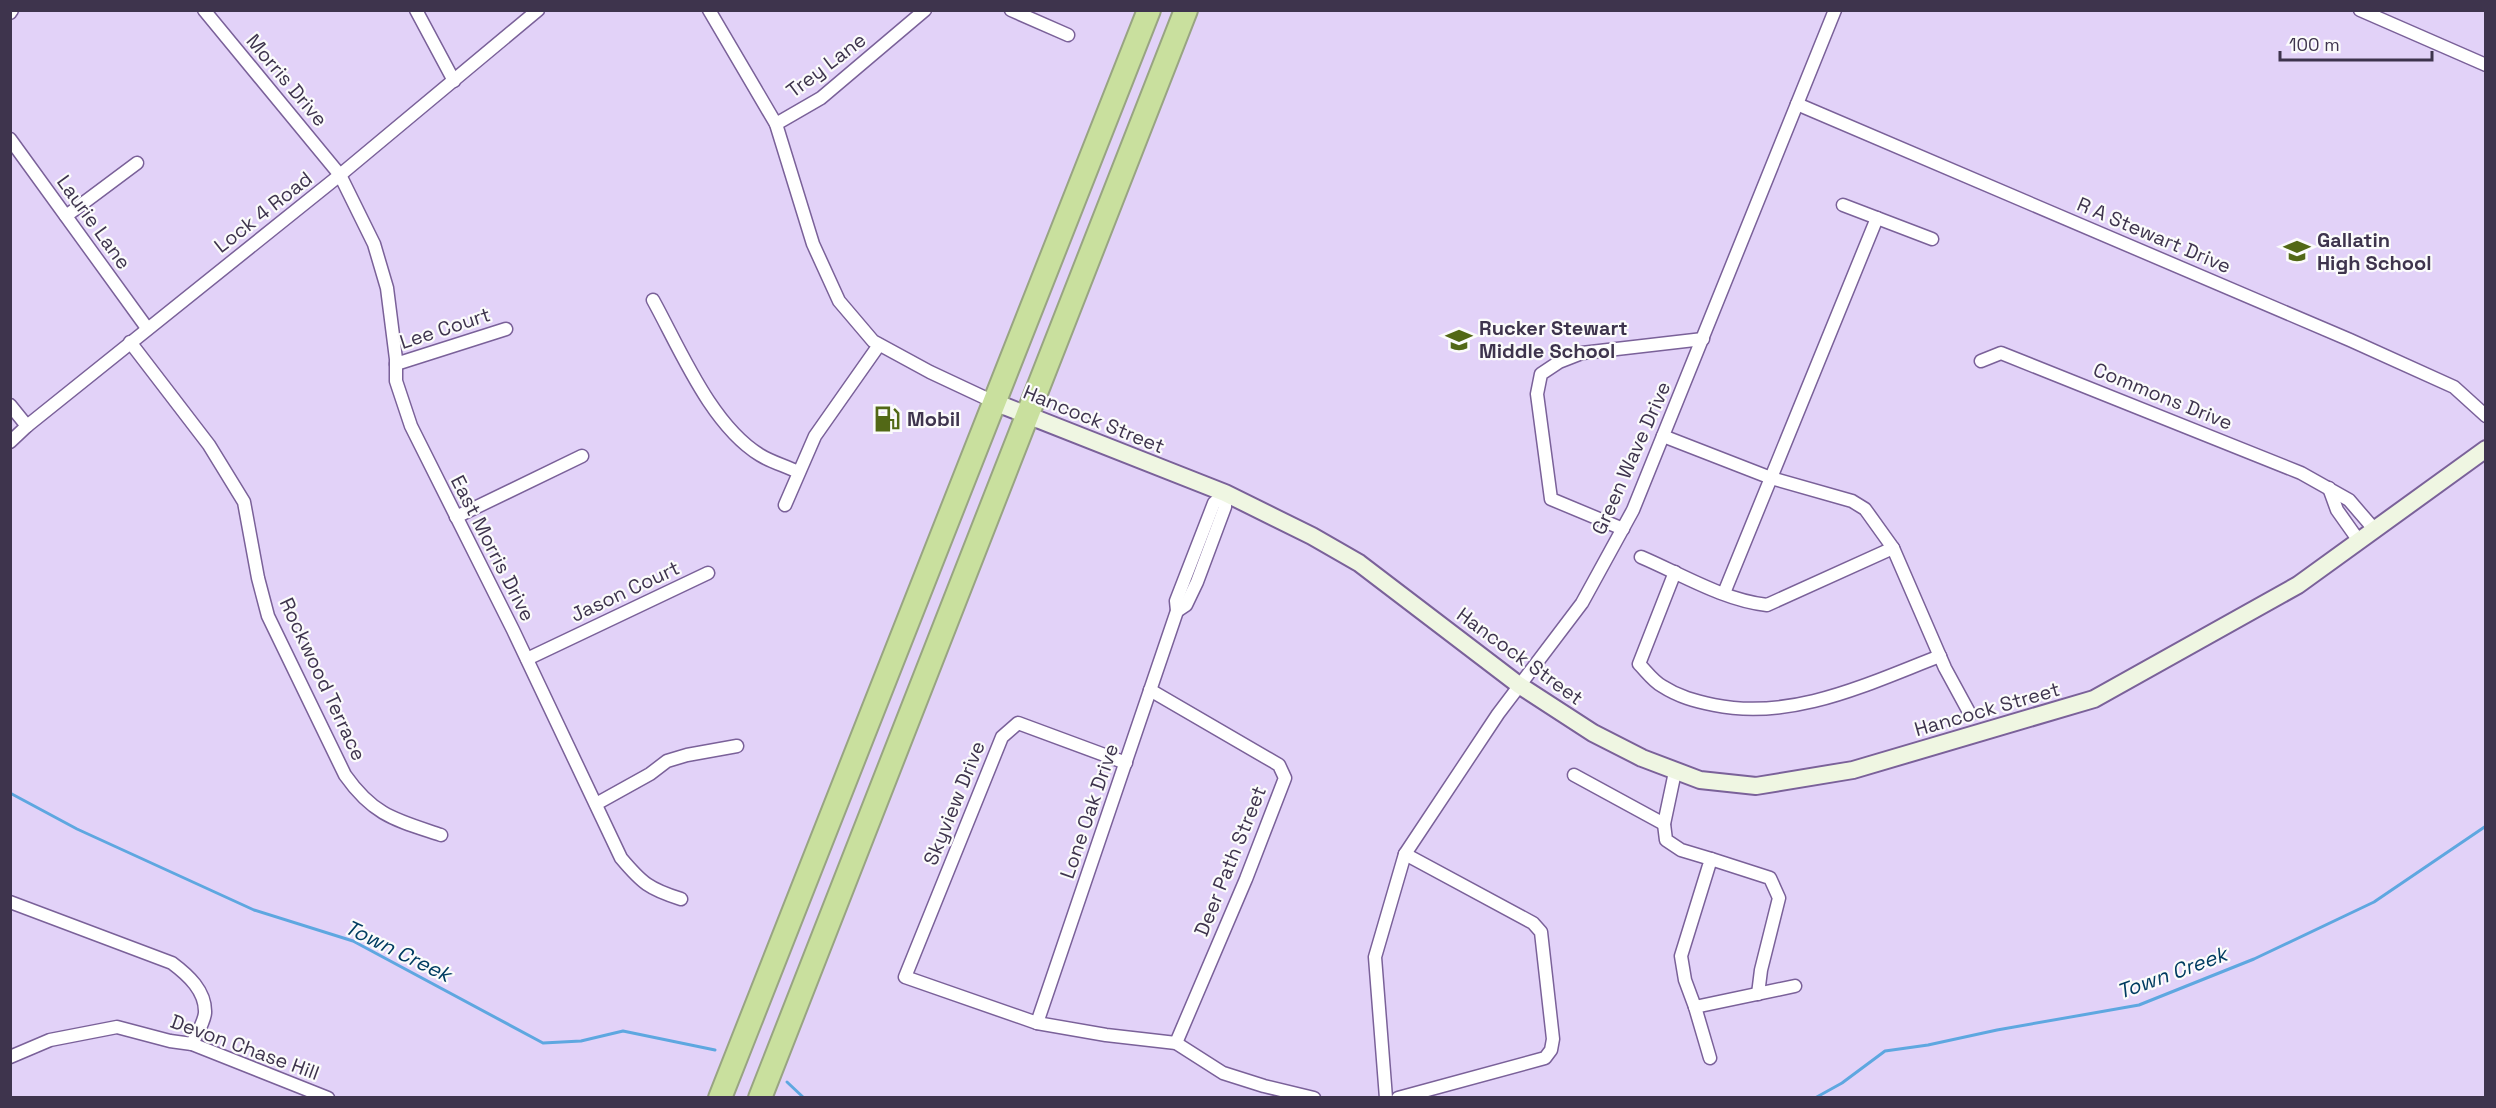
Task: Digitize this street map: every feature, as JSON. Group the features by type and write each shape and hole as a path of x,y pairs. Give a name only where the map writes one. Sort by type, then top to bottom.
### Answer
{"highway":[{"path":"720,1098 1149,10"},
{"path":"760,1098 1186,10"}],"street":[{"name":"Morris Drive","path":"204,10 340,175"},
{"path":"416,10 454,81"},
{"name":"Lock 4 Road","path":"10,442 147,328 340,175 538,10"},
{"name":"Hancock Street","path":"709,10 776,124 813,244 839,302 873,341 930,372 994,402 1225,494 1312,536 1359,563 1519,685 1593,733 1642,758 1700,780 1756,786 1841,772 2094,699 2298,585 2486,449"},
{"name":"Trey Lane","path":"776,124 821,98 925,10"},
{"path":"1011,10 1068,35"},
{"name":"Green Wave Drive","path":"1386,1098 1375,957 1405,855 1519,685 1582,603 1634,510 1835,10"},
{"path":"2360,10 2486,65"},
{"name":"R A Stewart Drive","path":"1797,104 2317,326 2454,387 2486,416"},
{"name":"Laurie Lane","path":"10,139 147,328"},
{"path":"66,216 137,163"},
{"name":"East Morris Drive","path":"340,175 374,244 387,288 396,381 411,426 527,659 621,858 639,880 655,891 681,899"},
{"path":"1843,205 1932,239"},
{"path":"1724,593 1877,218"},
{"path":"653,300 710,403 738,438 760,455 798,472"},
{"name":"Lee Court","path":"396,364 506,329"},
{"path":"1623,530 1551,499 1537,394 1540,374 1559,362 1582,353 1703,339"},
{"name":"Rockwood Terrace","path":"130,342 208,445 244,502 258,578 268,616 345,775 359,795 373,807 393,819 441,835"},
{"path":"785,505 818,432 879,345"},
{"name":"Commons Drive","path":"1981,361 2001,353 2301,472 2349,500 2374,529"},
{"path":"10,405 27,426"},
{"path":"1663,436 1771,478 1852,501 1865,509 1893,548 1940,656 1970,714"},
{"path":"456,517 582,456"},
{"path":"2329,488 2337,510 2359,541"},
{"name":"Lone Oak Drive","path":"1037,1023 1177,611 1176,601 1214,502 1225,494"},
{"path":"1641,557 1724,593 1752,603 1767,605 1893,548"},
{"path":"1675,572 1639,664 1660,685 1684,699 1737,710 1775,709 1832,697 1940,656"},
{"name":"Jason Court","path":"527,659 708,573"},
{"name":"Deer Path Street","path":"1150,690 1279,765 1285,777 1176,1043"},
{"name":"Skyview Drive","path":"1037,1023 905,977 1002,737 1018,723 1126,763"},
{"path":"596,804 650,774 667,761 737,746"},
{"path":"1675,771 1664,825 1666,840 1681,850 1770,878 1779,898 1761,970 1758,994"},
{"path":"1574,776 1664,825"},
{"path":"1398,1098 1545,1059 1551,1050 1553,1039 1541,932 1533,923 1405,855"},
{"path":"1710,1058 1685,980 1681,956 1712,859"},
{"path":"10,902 172,963 191,978 202,997 205,1014 192,1044"},
{"path":"1695,1007 1795,986"},
{"path":"1037,1023 1106,1035 1176,1043 1223,1073 1314,1098"},
{"name":"Devon Chase Hill","path":"10,1057 50,1040 117,1027 170,1041 192,1044 328,1098"}],"waterway":[{"name":"Town Creek","path":"10,793 77,829 254,910 353,941 543,1043 581,1041 623,1031 715,1050"},
{"name":"Town Creek","path":"1815,1098 1842,1083 1885,1051 2139,1005 2254,959 2374,902 2486,826"},
{"name":"Town Creek","path":"787,1082 804,1098"}],"place":[{"name":"Gallatin High School","path":"2297,251"},
{"name":"Rucker Stewart Middle School","path":"1459,340"},
{"name":"Mobil","path":"887,419"}]}
